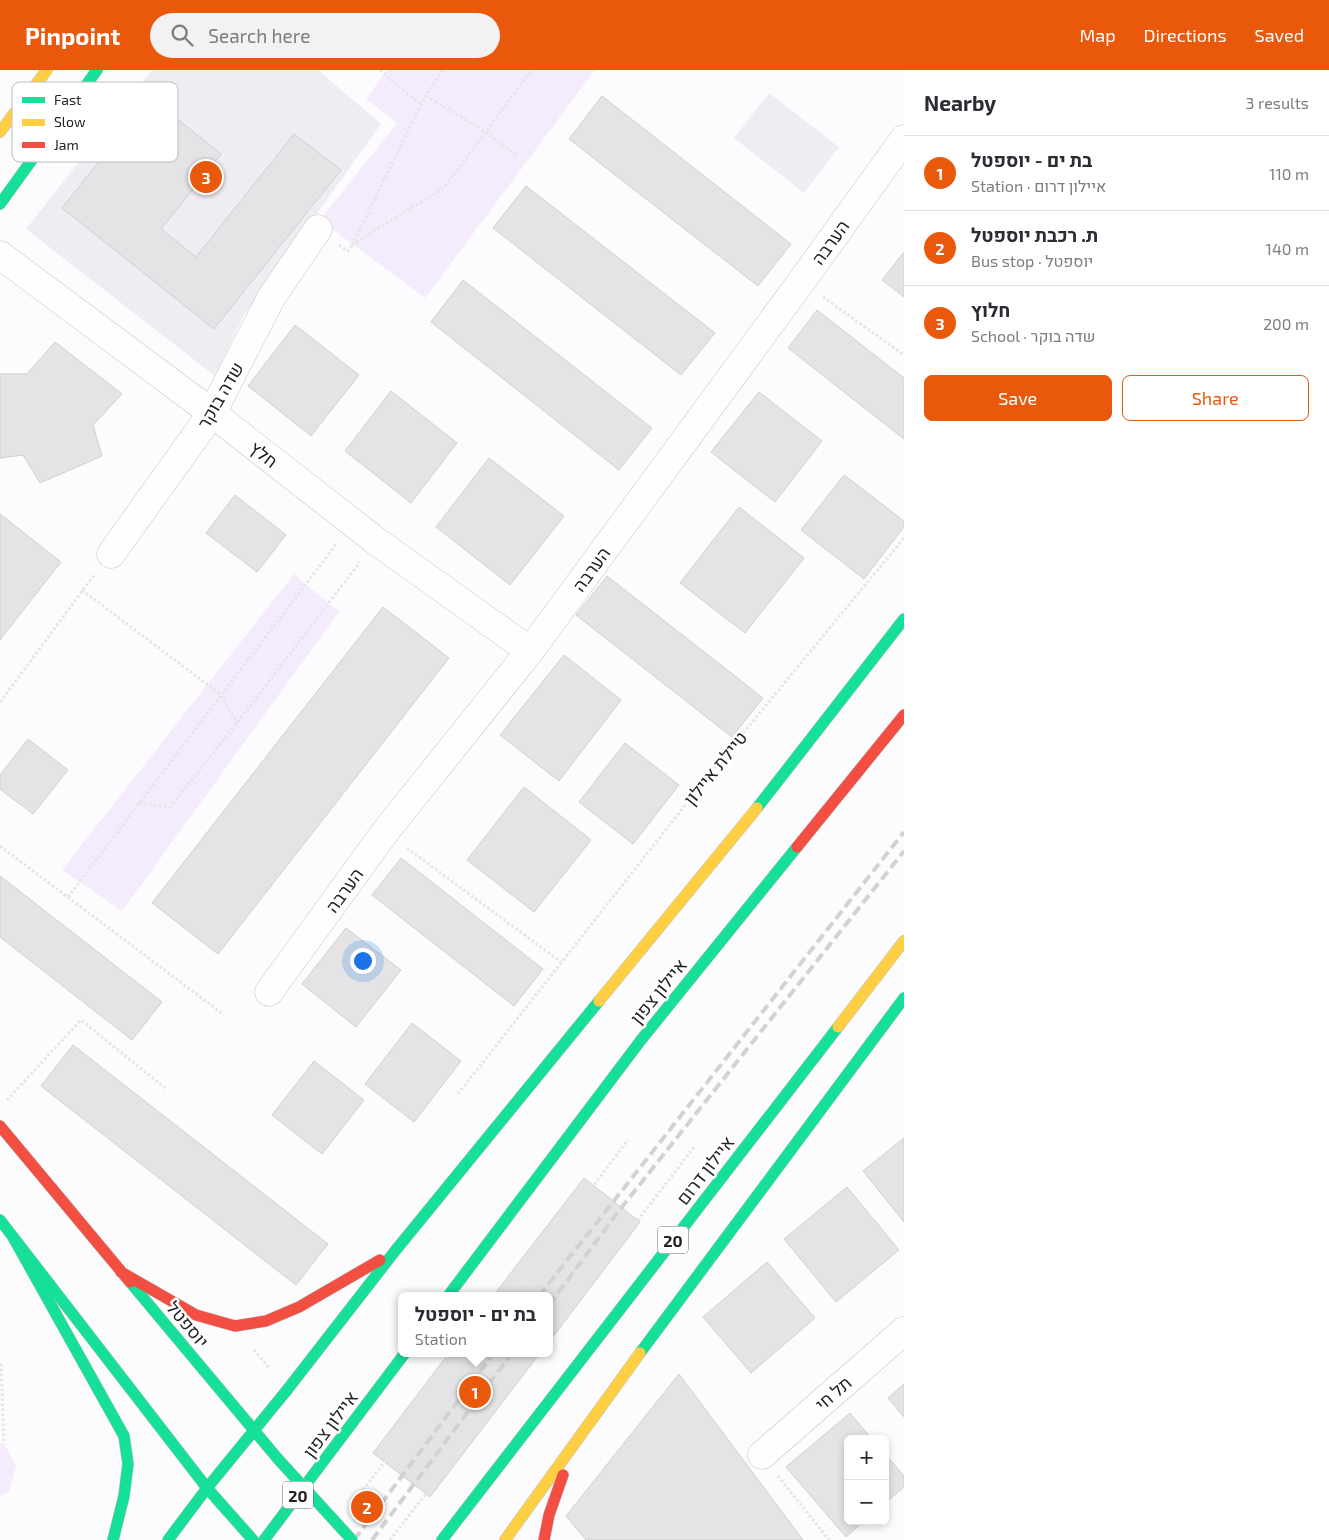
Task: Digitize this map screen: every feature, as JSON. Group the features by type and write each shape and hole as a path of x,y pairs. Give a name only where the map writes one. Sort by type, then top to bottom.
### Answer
{"main road":[{"path":"38,82 47,70"},
{"path":"88,82 97,70"},
{"path":"0,132 12,116"},
{"path":"0,204 30,162"},
{"path":"168,1540 395,1251 776,784 904,619"},
{"name":"איילון צפון","path":"451,1292 641,1040 904,715"},
{"name":"איילון דרום","path":"442,1540 904,941"},
{"path":"505,1540 673,1307 904,998"},
{"name":"יוספטל","path":"0,1126 278,1459 352,1540"},
{"path":"0,1220 207,1488 253,1540"},
{"path":"14,1237 124,1436 128,1464 124,1496 113,1540"},
{"path":"121,1272 196,1315 235,1326 266,1320 299,1307 395,1251"},
{"name":"איילון צפון","path":"264,1540 402,1357"},
{"path":"544,1540 548,1515 572,1448"}],"street":[{"name":"הערבה","path":"269,992 385,832 530,651 904,139"},
{"name":"שדה בוקר","path":"111,554 212,414 271,298 318,229"},
{"name":"חלץ","path":"0,255 376,540 530,651"},
{"name":"תל חי","path":"762,1455 904,1331"}],"path":[{"path":"380,70 421,104"},
{"path":"443,70 421,104 353,244 444,188 532,70"},
{"path":"426,96 486,132 516,156"},
{"path":"801,282 904,355"},
{"path":"68,897 352,522"},
{"name":"טיילת איילון","path":"458,1094 716,766 904,538"},
{"path":"139,803 170,807 238,723 376,540"},
{"path":"0,702 82,590 221,695 238,723"},
{"path":"385,832 561,962"},
{"path":"0,846 224,1014"},
{"path":"7,1100 81,1020 165,1088"},
{"path":"513,1292 628,1140"},
{"path":"553,1330 695,1146"},
{"path":"235,1326 287,1390"},
{"path":"350,1509 464,1357"},
{"path":"390,1540 532,1357"},
{"path":"0,1364 4,1444"},
{"path":"762,1455 829,1540"}],"shaded area":[{"path":"152,70 318,70 381,124 244,315 215,376 26,229 79,162 178,162 178,82 142,82"},
{"path":"387,70 595,70 425,298 320,220 397,123 366,99"},
{"path":"769,93 839,147 804,193 734,138"},
{"path":"294,574 339,612 122,911 62,870"},
{"path":"0,1443 4,1444 16,1465 10,1490 0,1496"}],"building":[{"path":"602,96 791,244 758,286 569,139"},
{"path":"178,119 221,154 161,229 196,257 294,134 341,170 214,329 62,208 98,162 178,162"},
{"path":"526,186 715,333 681,375 493,228"},
{"path":"904,252 904,297 882,280"},
{"path":"463,280 652,428 619,470 431,322"},
{"path":"817,310 904,378 904,439 788,348"},
{"path":"295,325 359,375 311,436 248,386"},
{"path":"55,342 122,394 93,425 102,456 40,483 23,455 0,458 0,374 27,374"},
{"path":"391,391 457,443 411,503 345,451"},
{"path":"759,392 822,441 775,502 711,452"},
{"path":"489,458 564,516 510,585 436,527"},
{"path":"844,475 904,521 904,527 864,579 801,530"},
{"path":"235,495 286,535 257,572 206,533"},
{"path":"739,507 804,558 745,633 680,583"},
{"path":"0,514 61,562 0,640"},
{"path":"607,576 763,698 732,737 576,615"},
{"path":"383,607 449,658 218,954 152,903"},
{"path":"564,655 621,700 559,781 500,735"},
{"path":"28,739 68,770 33,814 0,789 0,775"},
{"path":"625,743 679,785 633,844 579,802"},
{"path":"524,787 591,840 534,912 467,860"},
{"path":"401,858 543,969 514,1006 372,895"},
{"path":"0,876 162,1002 132,1040 0,937"},
{"path":"346,928 401,970 356,1027 302,984"},
{"path":"412,1023 461,1061 414,1122 365,1084"},
{"path":"73,1045 328,1244 296,1285 41,1086"},
{"path":"314,1061 364,1100 322,1154 272,1115"},
{"path":"904,1138 904,1222 863,1171"},
{"path":"584,1178 640,1222 553,1337 553,1292 496,1292"},
{"path":"847,1187 899,1250 836,1302 784,1239"},
{"path":"767,1262 815,1318 751,1373 703,1317"},
{"path":"446,1357 537,1357 430,1497 373,1453"},
{"path":"679,1374 803,1540 586,1540 566,1516"},
{"path":"904,1384 904,1417 888,1398"},
{"path":"850,1413 869,1435 844,1435 844,1525 860,1525 846,1537 786,1467"},
{"path":"889,1459 904,1476 904,1487 889,1500"}],"railway":[{"path":"542,1292 904,832"},
{"path":"553,1300 618,1212 904,851"},
{"path":"354,1540 491,1357"},
{"path":"372,1540 509,1357"}],"traffic: fast":[{"path":"88,82 97,70"},
{"path":"0,204 30,162"},
{"path":"757,808 904,619"},
{"path":"451,1292 641,1040 797,847"},
{"path":"640,1353 904,998"},
{"path":"168,1540 395,1251 599,1001"},
{"path":"442,1540 838,1027"},
{"path":"0,1220 207,1488 253,1540"},
{"path":"13,1237 124,1436 128,1464 124,1496 113,1540"},
{"path":"130,1282 278,1459"},
{"path":"264,1540 402,1357"},
{"path":"278,1459 352,1540"}],"traffic: slow":[{"path":"38,82 47,70"},
{"path":"0,132 12,116"},
{"path":"599,1001 757,808"},
{"path":"838,1027 904,941"},
{"path":"505,1540 640,1353"}],"traffic: jam":[{"path":"797,847 904,715"},
{"path":"0,1126 130,1282"},
{"path":"121,1272 196,1315 235,1326 266,1321 299,1307 380,1260"},
{"path":"544,1540 549,1515 563,1475"}],"place":[{"name":"חלוץ","path":"206,177"},
{"name":"בת ים - יוספטל","path":"475,1392"},
{"name":"ת. רכבת יוספטל","path":"367,1507"}]}
